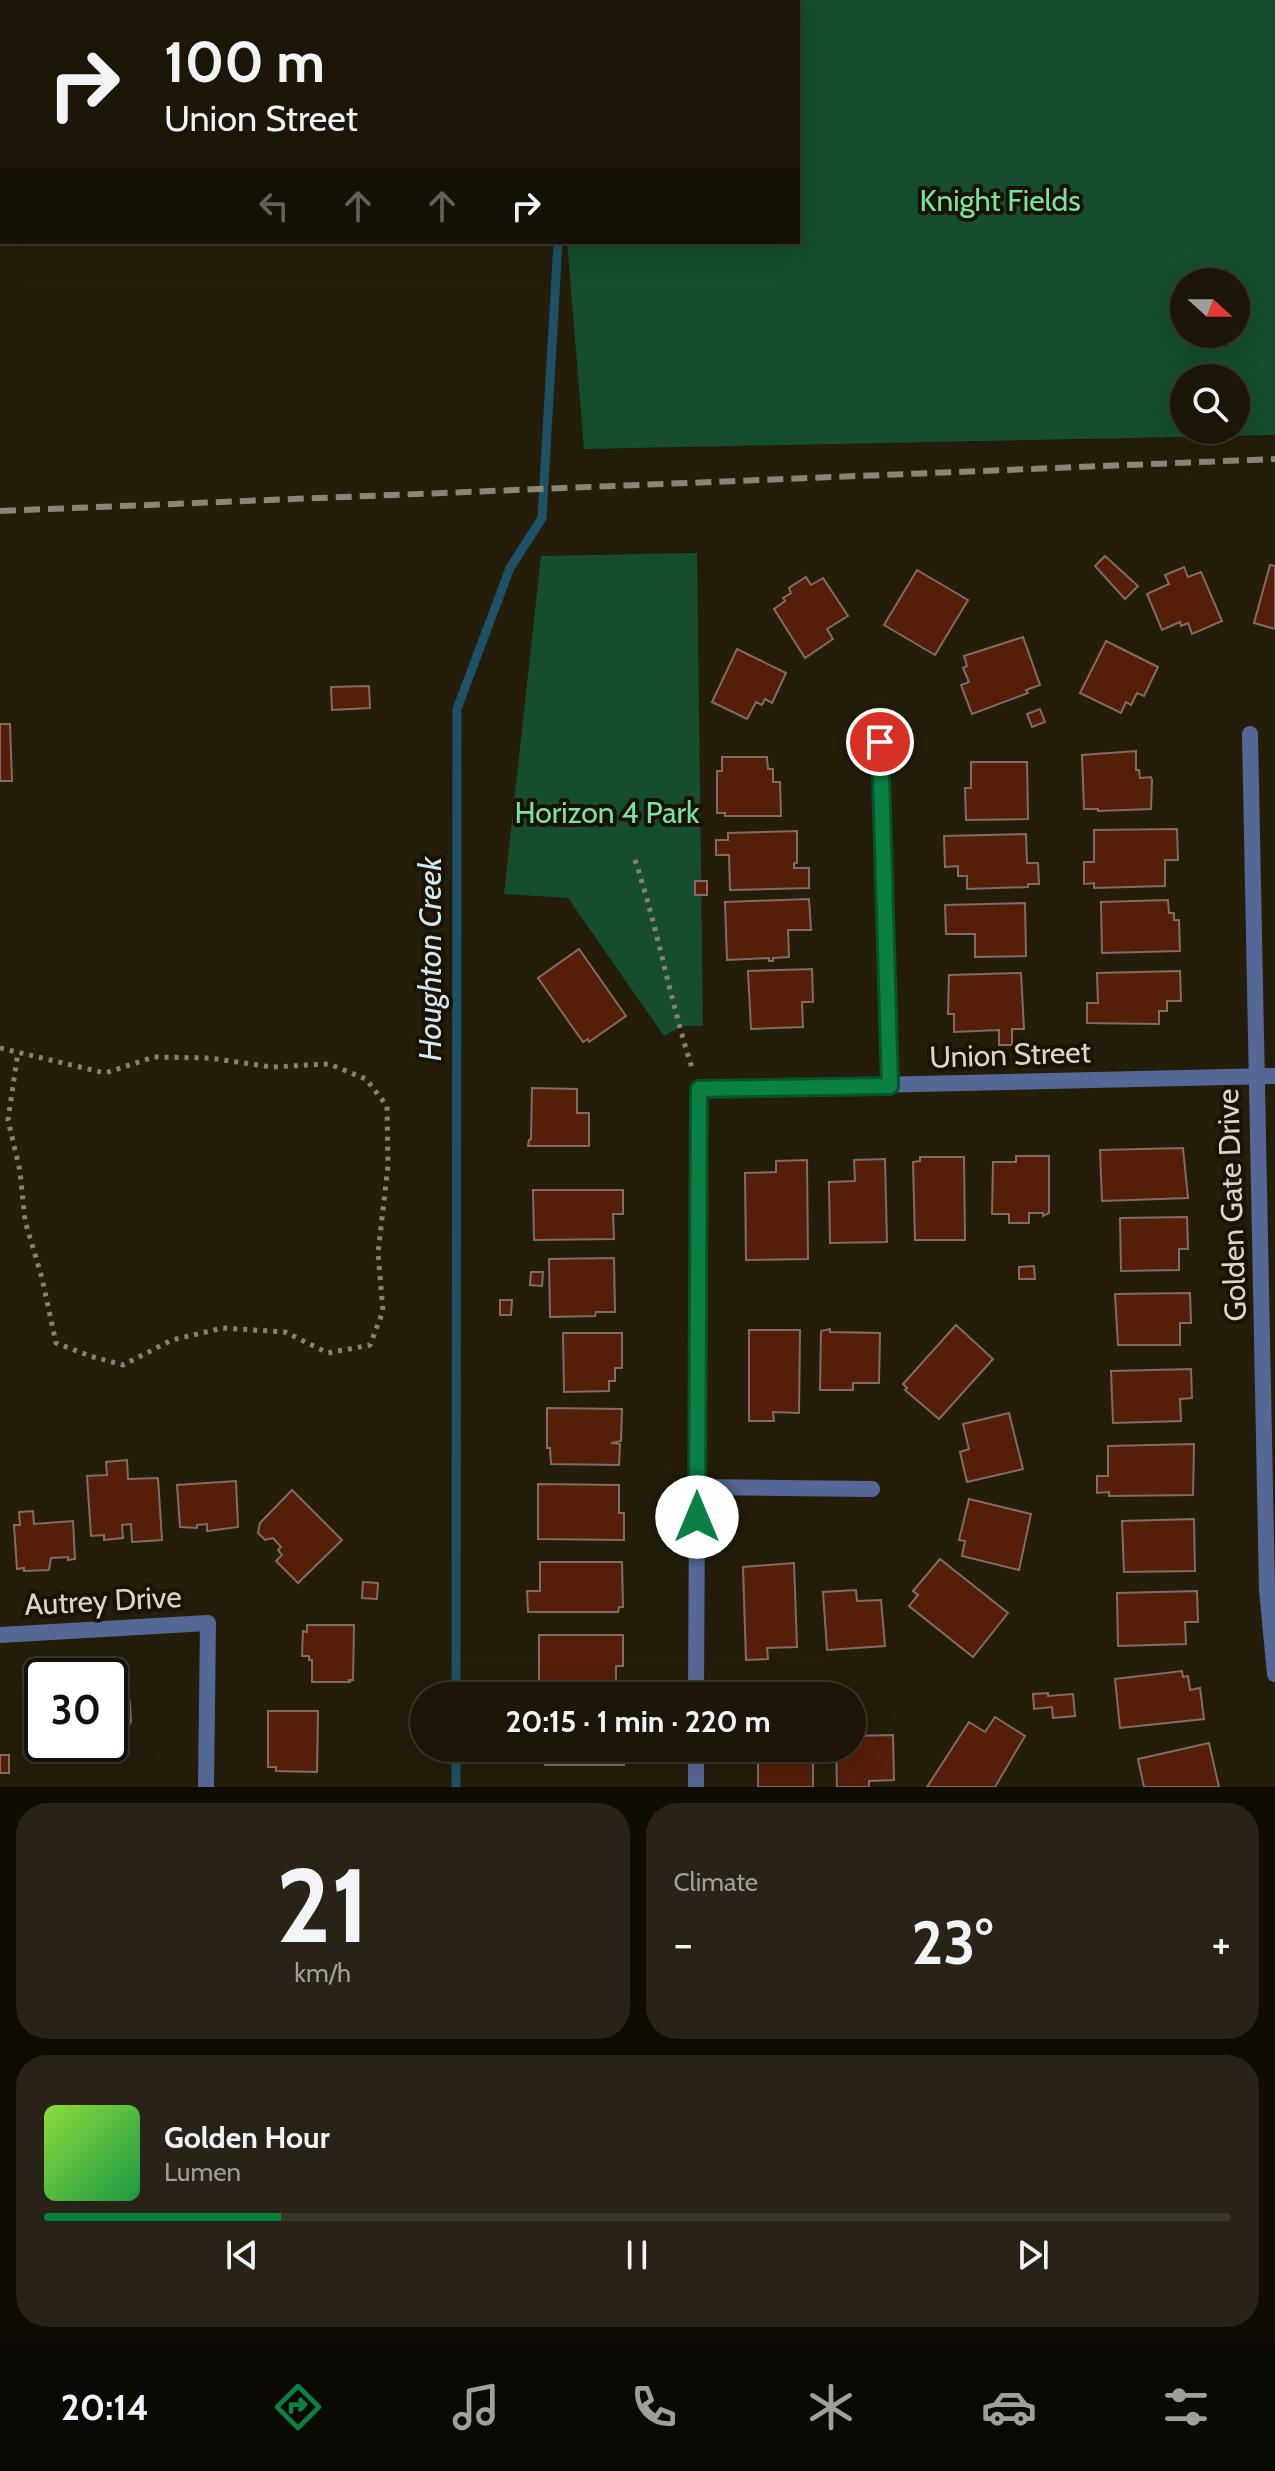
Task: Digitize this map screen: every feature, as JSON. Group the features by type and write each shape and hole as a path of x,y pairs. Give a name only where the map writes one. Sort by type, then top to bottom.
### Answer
{"street":[{"name":"Golden Gate Drive","path":"1250,734 1267,1590 1275,1674"},
{"path":"880,742 890,1086"},
{"name":"Union Street","path":"699,1089 1275,1076"},
{"path":"696,1682 699,1089"},
{"path":"697,1487 872,1489"},
{"name":"Autrey Drive","path":"0,1635 208,1623 206,1787"},
{"path":"696,1762 696,1787"}],"path":[{"path":"635,860 672,1003 699,1089"},
{"path":"0,1048 18,1052 105,1073 154,1057 168,1057 209,1058 272,1067 329,1064 366,1079 387,1106 388,1151 378,1253 383,1311 370,1345 328,1353 285,1332 223,1328 172,1340 123,1365 56,1343 42,1278 25,1221 20,1171 8,1120 18,1052"}],"green space":[{"name":"Knight Fields","path":"800,0 1275,0 1275,435 1250,436 1250,364 1170,364 1170,437 584,449 567,244 800,244"},
{"name":"Horizon 4 Park","path":"697,553 703,1026 682,1026 664,1036 568,898 504,894 541,556"}],"building":[{"path":"1105,556 1138,586 1125,599 1095,566"},
{"path":"1270,565 1275,566 1275,629 1254,623"},
{"path":"1184,567 1188,577 1201,572 1222,621 1192,634 1188,623 1181,626 1180,622 1162,630 1147,594 1169,584 1165,575"},
{"path":"917,570 968,600 935,655 884,625"},
{"path":"806,577 811,585 823,578 848,616 827,629 833,639 805,658 774,609 791,593 789,588"},
{"path":"1023,637 1040,685 1026,690 1028,693 972,714 961,685 969,682 963,668 967,666 964,656"},
{"path":"1106,641 1158,667 1144,696 1137,693 1131,705 1126,702 1121,713 1080,693"},
{"path":"737,649 786,673 772,703 765,699 762,705 756,702 747,719 712,702"},
{"path":"369,686 370,708 332,710 331,687"},
{"path":"1040,709 1045,722 1032,727 1027,714"},
{"path":"0,724 10,724 12,781 0,781"},
{"path":"1136,751 1136,770 1139,770 1140,778 1151,777 1152,780 1151,809 1084,809 1082,755"},
{"path":"722,757 767,757 768,769 773,769 773,782 780,782 781,816 725,816 725,813 717,813 717,771 722,771"},
{"path":"971,762 1027,762 1028,819 966,820 965,788 971,788"},
{"path":"1177,829 1178,860 1165,860 1165,886 1094,888 1094,883 1084,884 1084,862 1094,862 1094,830"},
{"path":"797,831 797,863 794,863 794,868 809,868 809,888 730,890 729,855 716,855 716,840 728,840 728,833"},
{"path":"1026,834 1027,863 1038,863 1039,884 967,889 967,876 958,876 958,866 945,867 944,836"},
{"path":"695,881 707,881 707,895 695,895"},
{"path":"809,899 811,930 788,930 789,957 773,958 773,961 769,958 727,960 725,902"},
{"path":"1168,900 1169,913 1174,913 1174,920 1179,920 1180,951 1102,953 1101,902"},
{"path":"1025,903 1026,956 975,957 975,934 946,934 945,905"},
{"path":"579,949 626,1016 589,1042 588,1039 583,1042 538,978"},
{"path":"812,969 813,1002 802,1002 803,1027 751,1029 748,971"},
{"path":"1180,971 1181,1001 1167,1001 1167,1011 1159,1011 1159,1024 1087,1023 1087,1003 1098,1003 1097,973"},
{"path":"1021,973 1024,1029 1012,1029 1012,1045 999,1045 999,1030 954,1032 954,1014 948,1014 949,975"},
{"path":"532,1088 577,1089 577,1113 589,1113 589,1146 528,1146 531,1139"},
{"path":"1183,1148 1188,1198 1102,1201 1100,1150"},
{"path":"1016,1156 1049,1156 1049,1213 1043,1216 1043,1213 1029,1213 1029,1223 1009,1223 1009,1214 992,1214 993,1162 1016,1162"},
{"path":"920,1157 964,1157 965,1240 915,1240 913,1162 920,1161"},
{"path":"885,1159 887,1242 830,1243 829,1182 855,1181 854,1160"},
{"path":"807,1160 808,1259 746,1260 745,1173 776,1172 776,1161"},
{"path":"533,1190 623,1190 623,1214 613,1214 614,1239 534,1240"},
{"path":"1187,1217 1188,1249 1179,1249 1179,1270 1121,1271 1120,1218"},
{"path":"614,1258 615,1312 596,1312 595,1316 550,1317 549,1259"},
{"path":"1034,1266 1035,1279 1019,1279 1019,1267"},
{"path":"531,1272 543,1272 542,1286 530,1285"},
{"path":"1190,1293 1191,1323 1180,1323 1180,1345 1118,1345 1115,1294"},
{"path":"500,1300 512,1300 511,1315 500,1315"},
{"path":"956,1325 993,1359 939,1419 905,1390 907,1388 903,1384"},
{"path":"830,1329 830,1332 880,1333 879,1383 853,1383 853,1390 820,1390 821,1331"},
{"path":"749,1330 800,1330 799,1413 773,1412 774,1421 749,1421"},
{"path":"563,1333 622,1333 622,1368 615,1368 615,1381 609,1381 609,1391 564,1392"},
{"path":"1191,1369 1192,1398 1180,1399 1181,1421 1113,1423 1111,1371"},
{"path":"547,1408 622,1409 621,1441 611,1443 620,1444 619,1465 551,1464 550,1448 547,1448"},
{"path":"1009,1413 1023,1469 967,1482 960,1452 969,1449 963,1424"},
{"path":"1194,1444 1193,1495 1109,1496 1109,1492 1097,1493 1097,1476 1108,1476 1108,1446"},
{"path":"127,1460 128,1479 158,1478 162,1540 132,1542 131,1524 122,1525 123,1538 104,1540 104,1535 91,1536 87,1476 107,1475 106,1462"},
{"path":"236,1481 238,1527 207,1531 207,1524 197,1525 197,1528 180,1527 177,1485"},
{"path":"538,1484 619,1485 619,1513 624,1513 624,1540 538,1539"},
{"path":"292,1490 342,1540 298,1583 276,1561 282,1555 278,1550 281,1547 273,1538 265,1540 258,1533 260,1523"},
{"path":"969,1499 1031,1514 1019,1570 962,1556 965,1541 959,1540"},
{"path":"33,1511 34,1524 73,1521 75,1559 51,1558 49,1570 17,1569 14,1525 20,1525 19,1512"},
{"path":"1194,1519 1195,1571 1124,1572 1122,1521"},
{"path":"940,1559 1008,1613 973,1657 909,1606 918,1595 913,1591"},
{"path":"540,1562 622,1562 623,1607 619,1607 618,1612 528,1612 527,1591 540,1591"},
{"path":"794,1563 797,1647 767,1648 768,1659 746,1660 743,1567"},
{"path":"363,1582 378,1583 377,1599 362,1598"},
{"path":"856,1590 857,1601 881,1600 885,1646 827,1650 823,1592"},
{"path":"1197,1591 1198,1622 1185,1622 1186,1644 1118,1646 1117,1593"},
{"path":"307,1625 354,1625 353,1680 312,1682 312,1660 309,1656 302,1656 303,1631 307,1632"},
{"path":"539,1635 623,1635 623,1666 616,1666 616,1682 539,1682"},
{"path":"1182,1671 1183,1677 1188,1676 1190,1690 1200,1688 1204,1719 1120,1728 1115,1679"},
{"path":"1048,1693 1048,1696 1073,1694 1075,1716 1053,1718 1052,1707 1034,1709 1033,1694"},
{"path":"128,1698 129,1698 131,1721 128,1728"},
{"path":"268,1711 318,1711 317,1772 276,1771 276,1767 268,1767"},
{"path":"995,1717 1025,1736 995,1787 927,1787 969,1722 985,1732"},
{"path":"893,1735 894,1780 869,1781 869,1787 837,1787 836,1762 866,1762 866,1736"},
{"path":"1209,1743 1219,1787 1144,1787 1138,1759"},
{"path":"0,1755 9,1755 9,1773 0,1773"},
{"path":"545,1762 624,1762 624,1765 545,1765"},
{"path":"758,1762 813,1762 813,1787 758,1787"}],"waterway":[{"name":"Houghton Creek","path":"456,1682 457,709 510,568 542,518 558,244"},
{"name":"Houghton Creek","path":"456,1762 456,1787"}],"railway":[{"path":"0,511 1275,459"}],"route":[{"path":"697,1517 699,1089 890,1086 880,742"}]}
